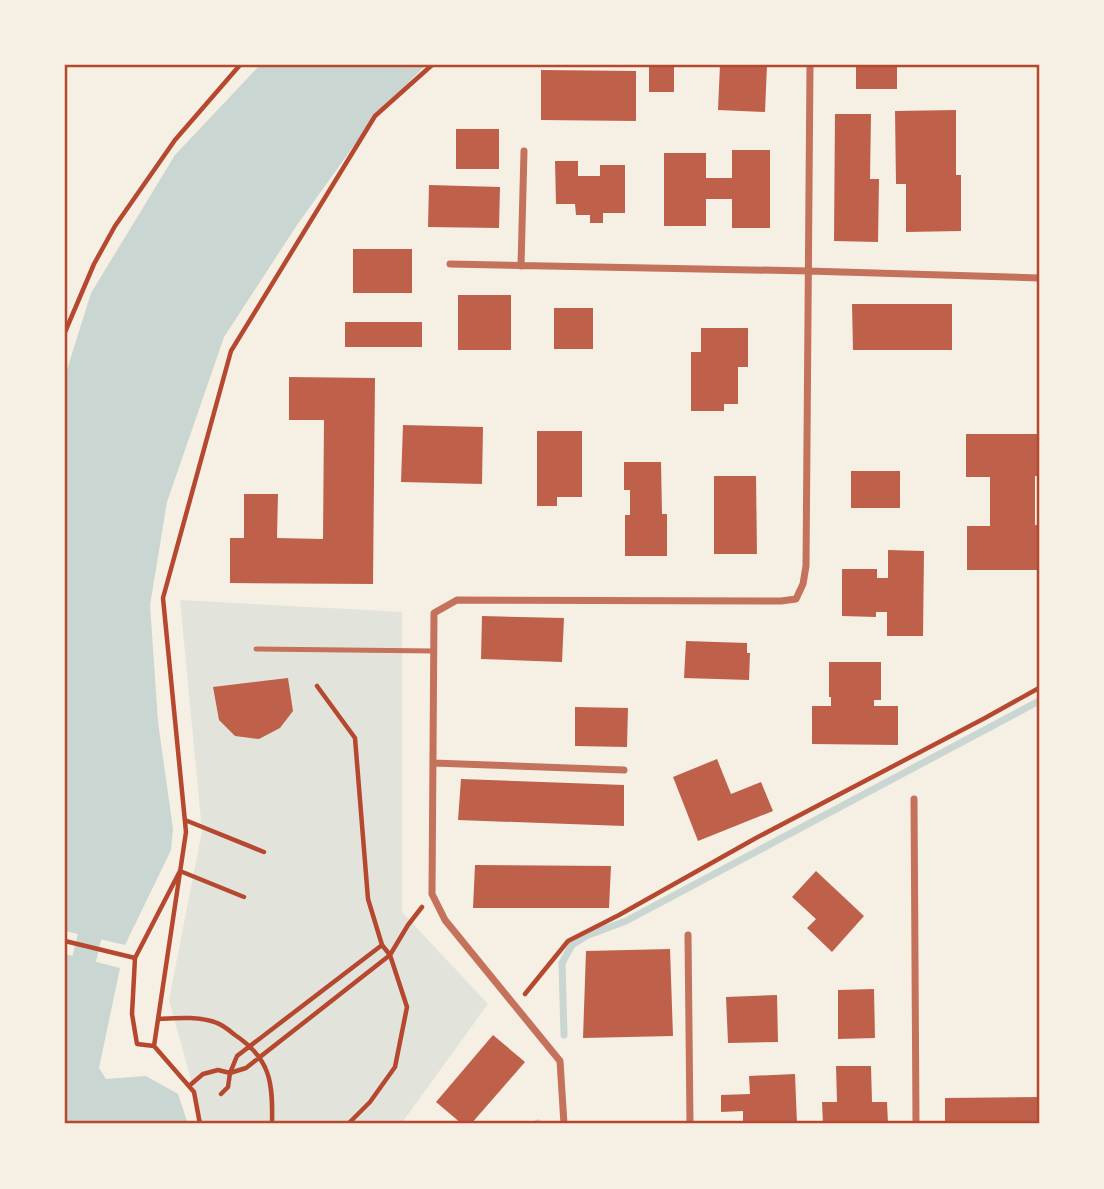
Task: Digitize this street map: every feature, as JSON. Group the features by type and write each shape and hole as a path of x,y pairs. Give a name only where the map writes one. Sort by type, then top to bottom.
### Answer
{"street":[{"path":"564,1124 560,1061 445,920 432,894 434,613 457,600 796,599 803,584 806,566 810,65"},
{"path":"521,266 524,151"},
{"path":"450,264 1039,278"},
{"path":"433,763 624,770"},
{"path":"914,799 916,1124"},
{"path":"688,935 690,1124"}],"lane":[{"path":"256,649 434,651"}],"path":[{"path":"65,332 93,264 115,226 175,140 240,65"},
{"path":"154,1046 186,832 163,598 231,351 375,116 432,65"},
{"path":"317,686 355,738 368,899 382,946 390,955 407,1007 395,1067 370,1102 348,1124"},
{"path":"515,1006 568,941 755,838 1039,688"},
{"path":"185,820 264,852"},
{"path":"180,871 244,897"},
{"path":"180,871 135,958 132,1014 137,1044 154,1046 194,1092 200,1124"},
{"path":"189,1086 203,1074 218,1070 230,1073 246,1068 390,955 422,907 435,929 445,920"},
{"path":"65,941 135,958"},
{"path":"221,1094 228,1087 237,1056 382,946"},
{"path":"158,1019 184,1017 217,1023 250,1045 260,1057 268,1074 273,1101 272,1124"}],"shaded area":[{"path":"260,65 426,65 375,116 297,225 224,337 167,502 150,605 158,722 173,829 171,850 125,945 65,931 65,376 91,293 175,155"},
{"path":"180,600 402,612 402,912 488,1004 401,1124 203,1124 169,1000 202,831"},
{"path":"65,954 120,968 99,1068 106,1079 146,1076 178,1094 188,1124 65,1124"}],"building":[{"path":"649,65 674,65 674,92 649,92"},
{"path":"720,65 767,65 765,112 718,110"},
{"path":"856,65 897,65 897,89 856,89"},
{"path":"541,70 636,71 636,121 541,120"},
{"path":"956,110 956,175 961,175 961,231 906,232 906,184 896,184 895,111"},
{"path":"835,114 871,114 870,179 879,179 878,242 834,241"},
{"path":"456,129 499,129 499,169 456,169"},
{"path":"732,150 770,150 770,228 732,228 732,199 706,199 706,226 664,226 664,153 706,153 706,178 732,178"},
{"path":"555,161 578,161 578,176 600,176 600,165 625,165 625,213 603,213 603,223 590,223 590,215 576,215 575,204 556,204"},
{"path":"429,185 500,187 499,228 428,227"},
{"path":"353,249 412,249 412,293 353,293"},
{"path":"458,295 511,295 511,350 458,350"},
{"path":"852,304 952,304 952,350 853,350"},
{"path":"554,308 593,308 593,349 554,349"},
{"path":"345,322 422,322 422,347 345,347"},
{"path":"701,328 748,328 748,367 738,367 738,404 724,404 724,411 691,411 691,352 701,352"},
{"path":"289,377 375,378 373,584 230,583 230,538 244,538 244,494 278,494 277,538 323,539 324,420 289,420"},
{"path":"403,425 483,427 482,484 401,482"},
{"path":"537,431 582,431 582,497 557,497 557,506 537,506"},
{"path":"966,434 1039,434 1039,476 1035,476 1035,525 1039,525 1039,570 967,570 967,526 990,526 990,477 966,477"},
{"path":"624,462 661,462 662,514 667,514 667,556 625,556 625,515 630,515 630,490 624,490"},
{"path":"851,471 900,471 900,508 851,508"},
{"path":"714,476 756,476 757,554 714,554"},
{"path":"888,550 924,551 923,636 887,636 887,612 876,612 876,617 842,616 842,569 877,569 877,578 888,578"},
{"path":"482,616 564,618 562,662 481,659"},
{"path":"686,641 747,643 747,653 750,653 749,680 684,678"},
{"path":"829,662 881,662 881,700 874,700 874,706 898,706 898,745 812,744 812,706 831,706"},
{"path":"288,678 293,711 280,728 259,739 235,736 219,720 213,687"},
{"path":"575,707 628,708 627,747 575,746"},
{"path":"717,759 731,794 761,782 773,811 698,841 673,777"},
{"path":"461,779 624,785 624,826 458,820"},
{"path":"475,865 611,866 609,908 473,908"},
{"path":"816,871 864,916 832,952 807,928 816,919 792,897"},
{"path":"670,949 673,1036 583,1038 586,951"},
{"path":"874,989 875,1038 838,1039 838,990"},
{"path":"777,995 778,1042 728,1043 726,997"},
{"path":"493,1035 525,1062 471,1124 462,1124 436,1102"},
{"path":"836,1066 871,1066 872,1102 887,1102 888,1124 823,1124 822,1102 837,1102"},
{"path":"795,1074 797,1124 743,1124 743,1111 721,1112 721,1095 750,1094 749,1076"},
{"path":"1039,1097 1039,1124 945,1124 945,1098"}],"waterway":[{"path":"564,1035 562,963 572,945 586,936 626,921 1039,701"},
{"path":"65,1038 97,906"}]}
